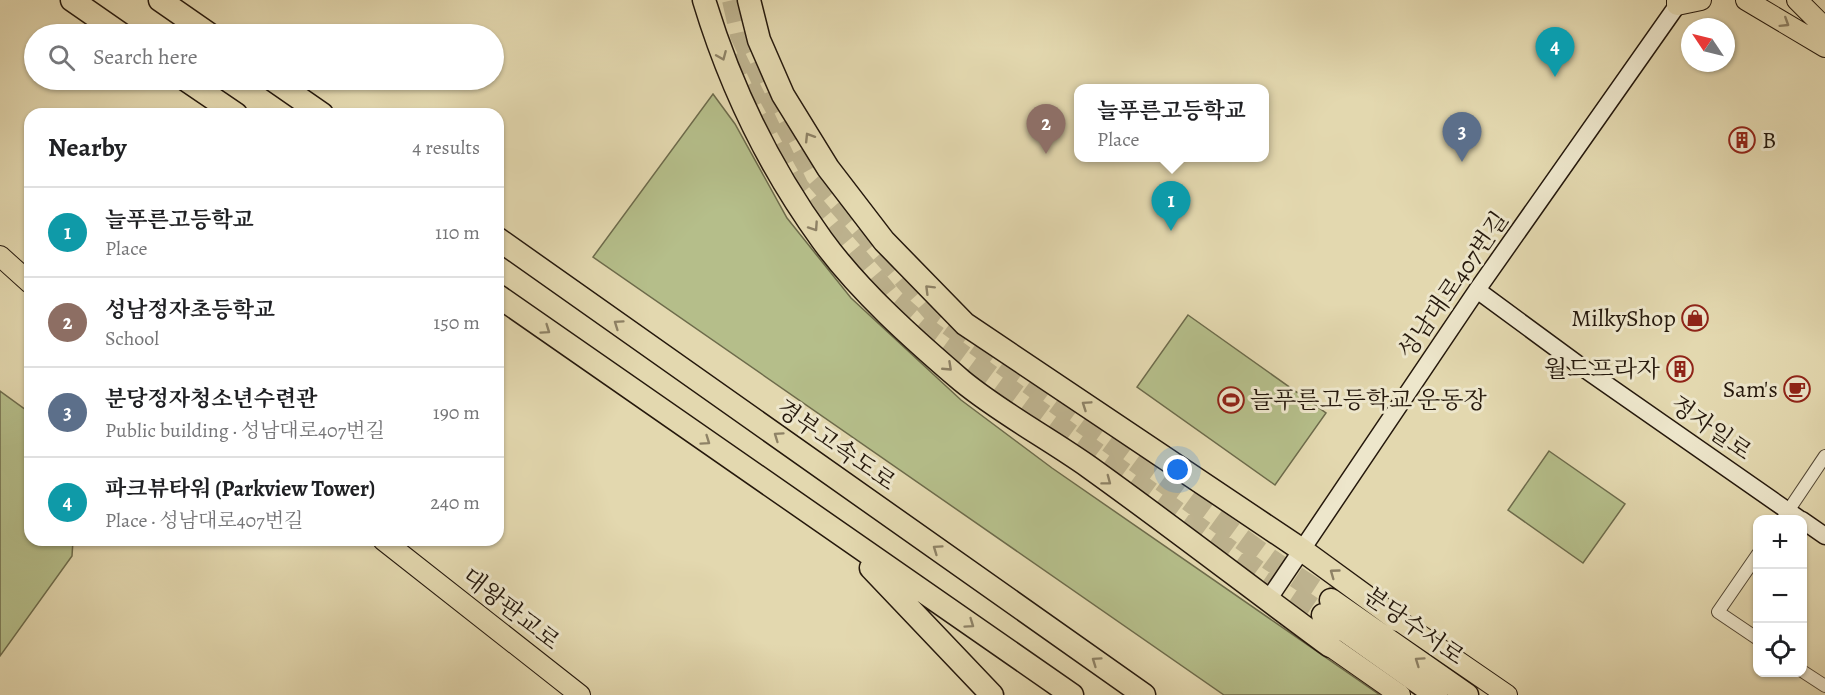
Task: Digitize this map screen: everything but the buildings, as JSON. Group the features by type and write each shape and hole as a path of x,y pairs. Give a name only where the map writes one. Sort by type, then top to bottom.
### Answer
{"highway":[{"path":"72,0 107,24"},
{"path":"160,0 195,24"},
{"path":"704,0 717,44 737,91 780,177 823,241 867,292 964,382 1088,467 1330,646"},
{"path":"749,0 759,40 783,95 828,168 884,241 965,324 1302,550 1398,620"},
{"path":"201,90 227,108"},
{"path":"287,90 313,108"},
{"name":"경부고속도로","path":"504,243 1144,695"},
{"path":"504,300 1072,695"},
{"path":"840,534 993,695"},
{"name":"분당수서로","path":"1436,695 1327,608 1467,695"}],"main road":[{"path":"1678,2 1701,0"},
{"path":"1746,0 1825,46"},
{"path":"1797,0 1825,28"},
{"path":"0,256 24,278"},
{"name":"대왕판교로","path":"391,546 580,695"},
{"path":"1398,620 1507,695"},
{"path":"1330,646 1400,695"}],"street":[{"name":"성남대로407번길","path":"1268,600 1477,290 1678,2"},
{"name":"정자일로","path":"1477,290 1790,515"},
{"path":"1794,515 1825,456"},
{"name":"정자일로","path":"1807,525 1825,536"},
{"path":"1753,561 1718,612 1753,636"},
{"path":"1807,673 1825,686"}],"green space":[{"path":"713,94 735,124 787,218 851,298 961,400 1052,468 1380,695 1224,695 593,257"},
{"name":"늘푸른고등학교 운동장","path":"1188,315 1326,413 1275,485 1137,387"},
{"path":"0,391 24,409 24,546 73,546 72,556 0,656"},
{"path":"1549,451 1625,504 1583,563 1508,510"}],"tunnel":[{"path":"733,0 741,35 770,97 813,175 936,315 1269,559 1331,600"},
{"path":"734,55 798,187 892,299 925,328 1259,572 1323,615"}],"place":[{"name":"파크뷰타워 (Parkview Tower)","path":"1555,77"},
{"name":"B","path":"1742,140"},
{"name":"성남정자초등학교","path":"1046,154"},
{"name":"분당정자청소년수련관","path":"1462,162"},
{"name":"늘푸른고등학교","path":"1171,231"},
{"name":"MilkyShop","path":"1695,318"},
{"name":"월드프라자","path":"1680,369"},
{"name":"Sam's","path":"1797,389"},
{"name":"늘푸른고등학교 운동장","path":"1231,400"}]}
